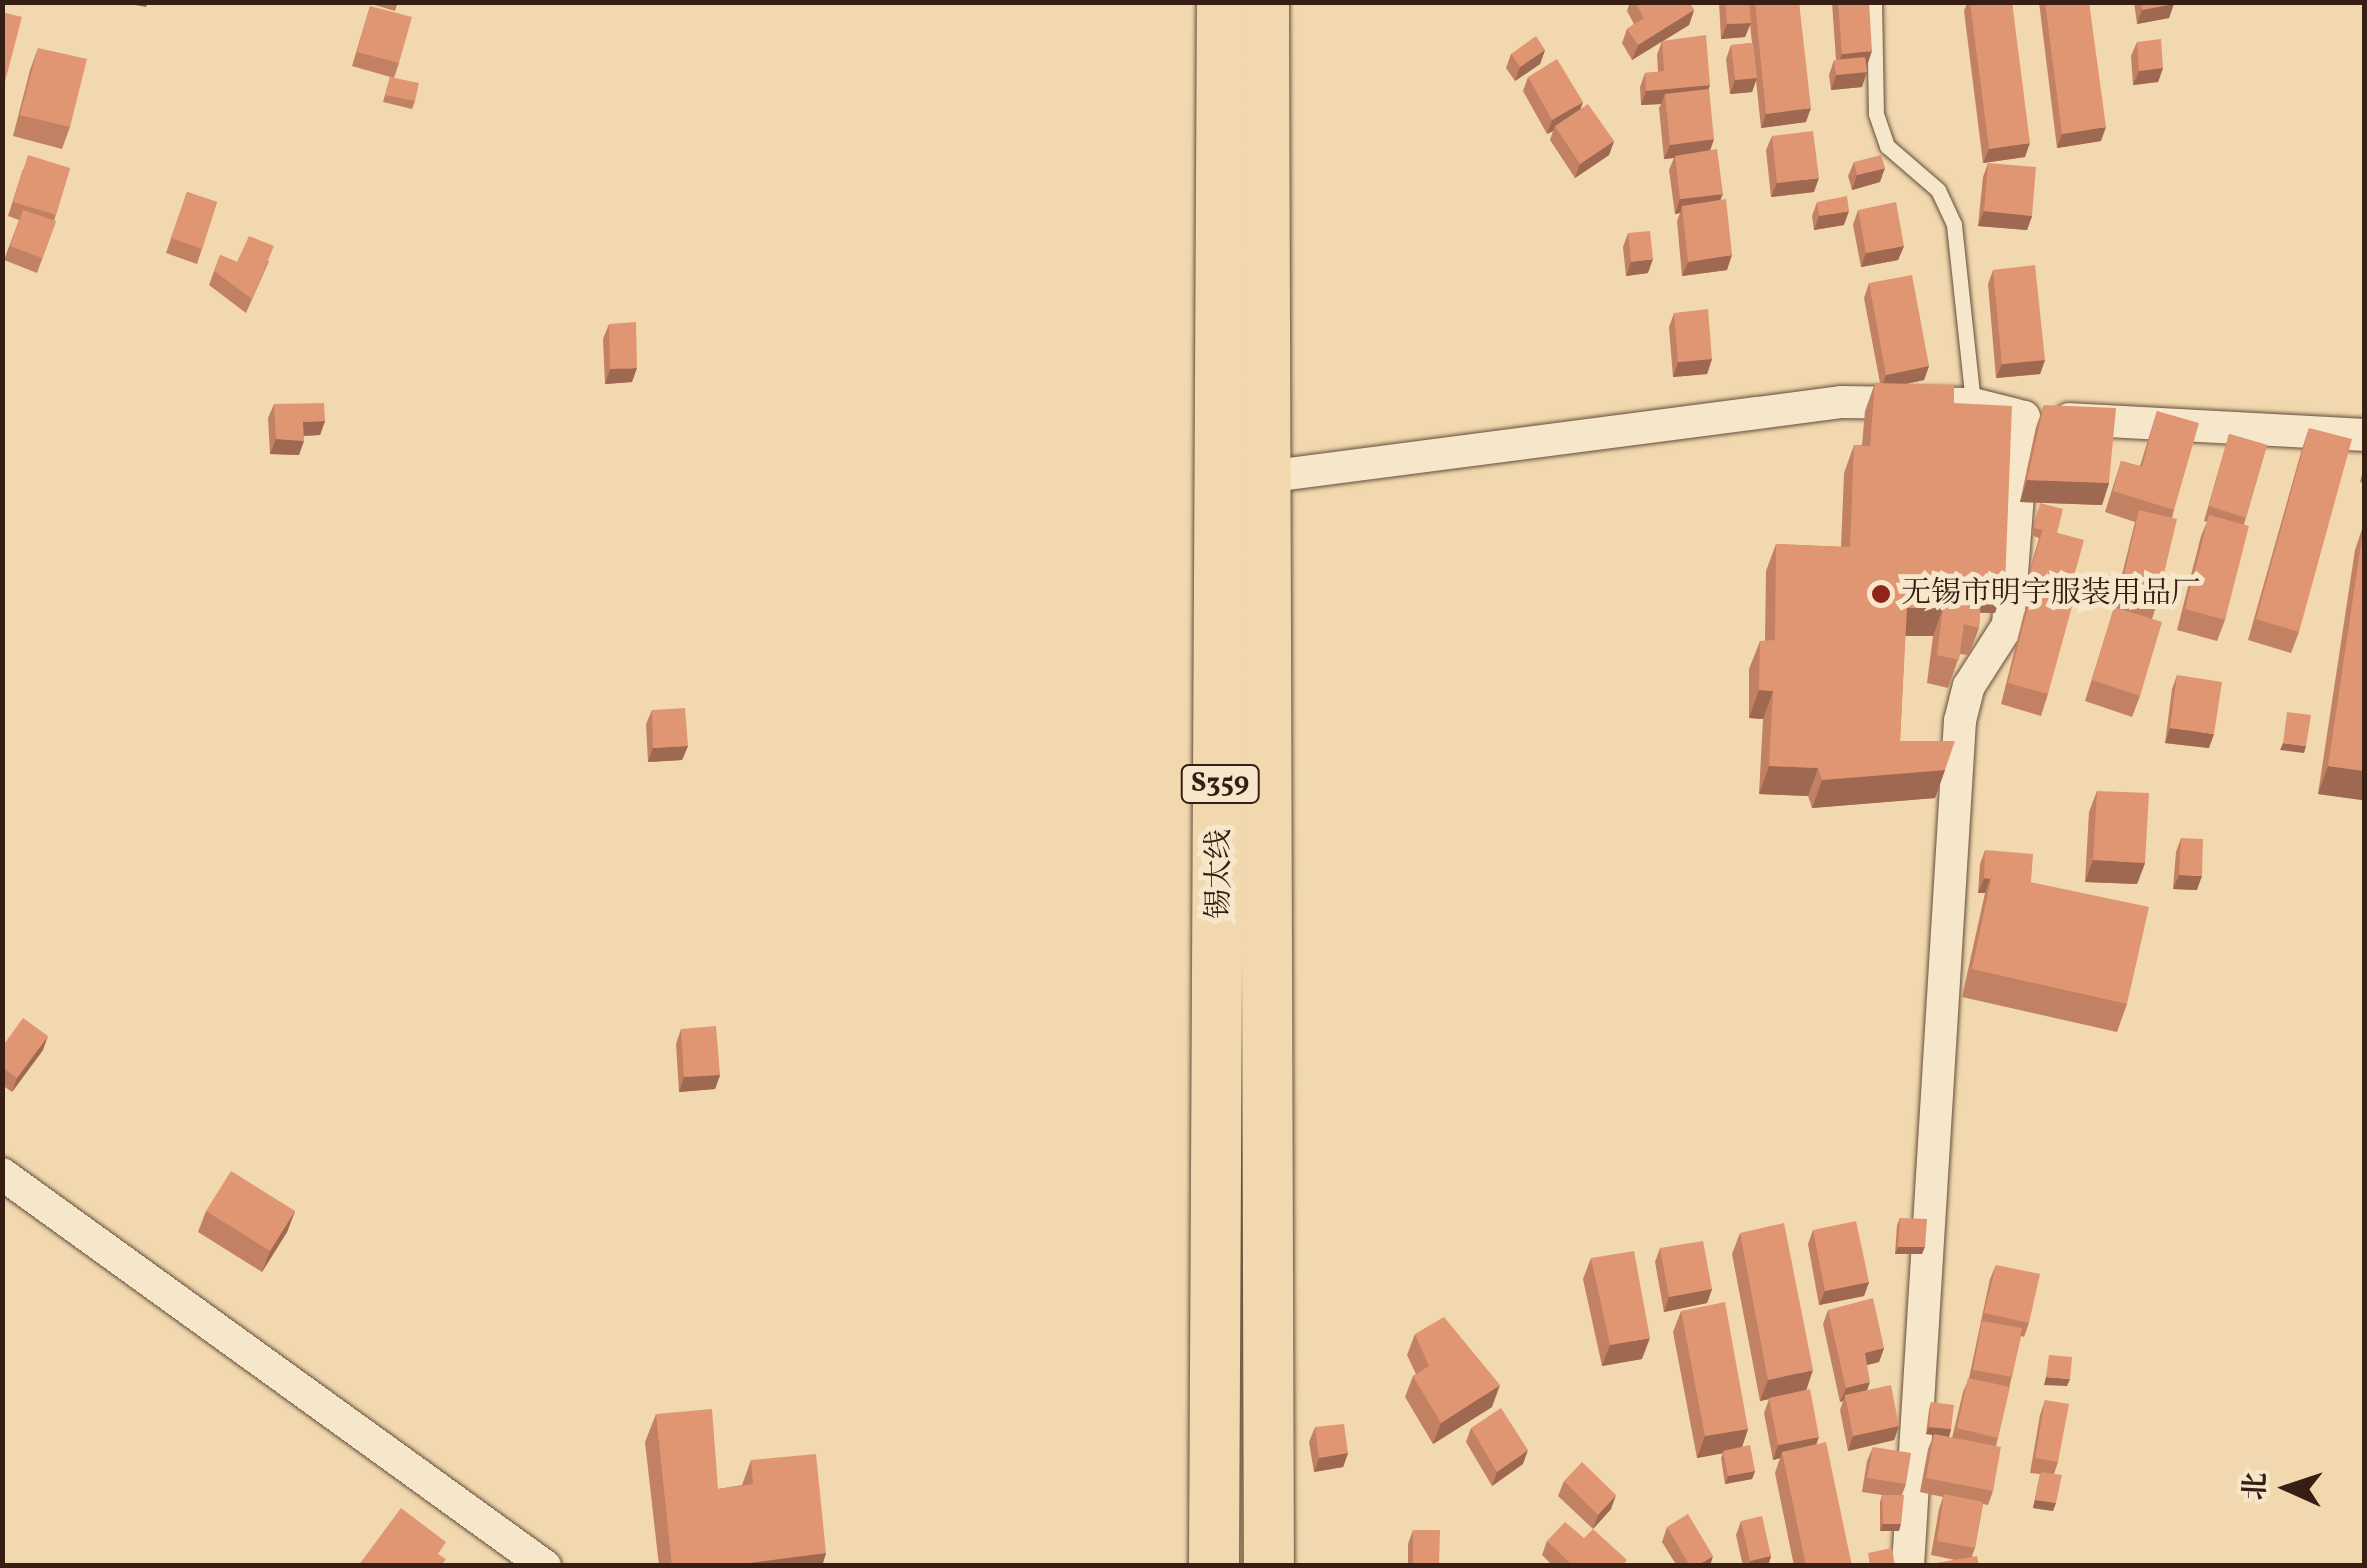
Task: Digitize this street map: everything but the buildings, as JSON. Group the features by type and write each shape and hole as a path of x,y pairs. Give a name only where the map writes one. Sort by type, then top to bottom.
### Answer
{"main road":[{"name":"锡太线","path":"1214,1566 1222,2"},
{"name":"锡太线","path":"1264,2 1269,1566"}],"street":[{"path":"1264,477 1842,402 1972,404 2024,417 2364,435"},
{"path":"1908,1566 1960,721 1969,686 2008,625 2024,417"},
{"path":"2,1174 545,1566"}],"lane":[{"path":"1874,2 1876,114 1887,146 1938,190 1954,224 1972,404"}],"place":[{"name":"无锡市明宇服装用品厂","path":"1881,594"}]}
